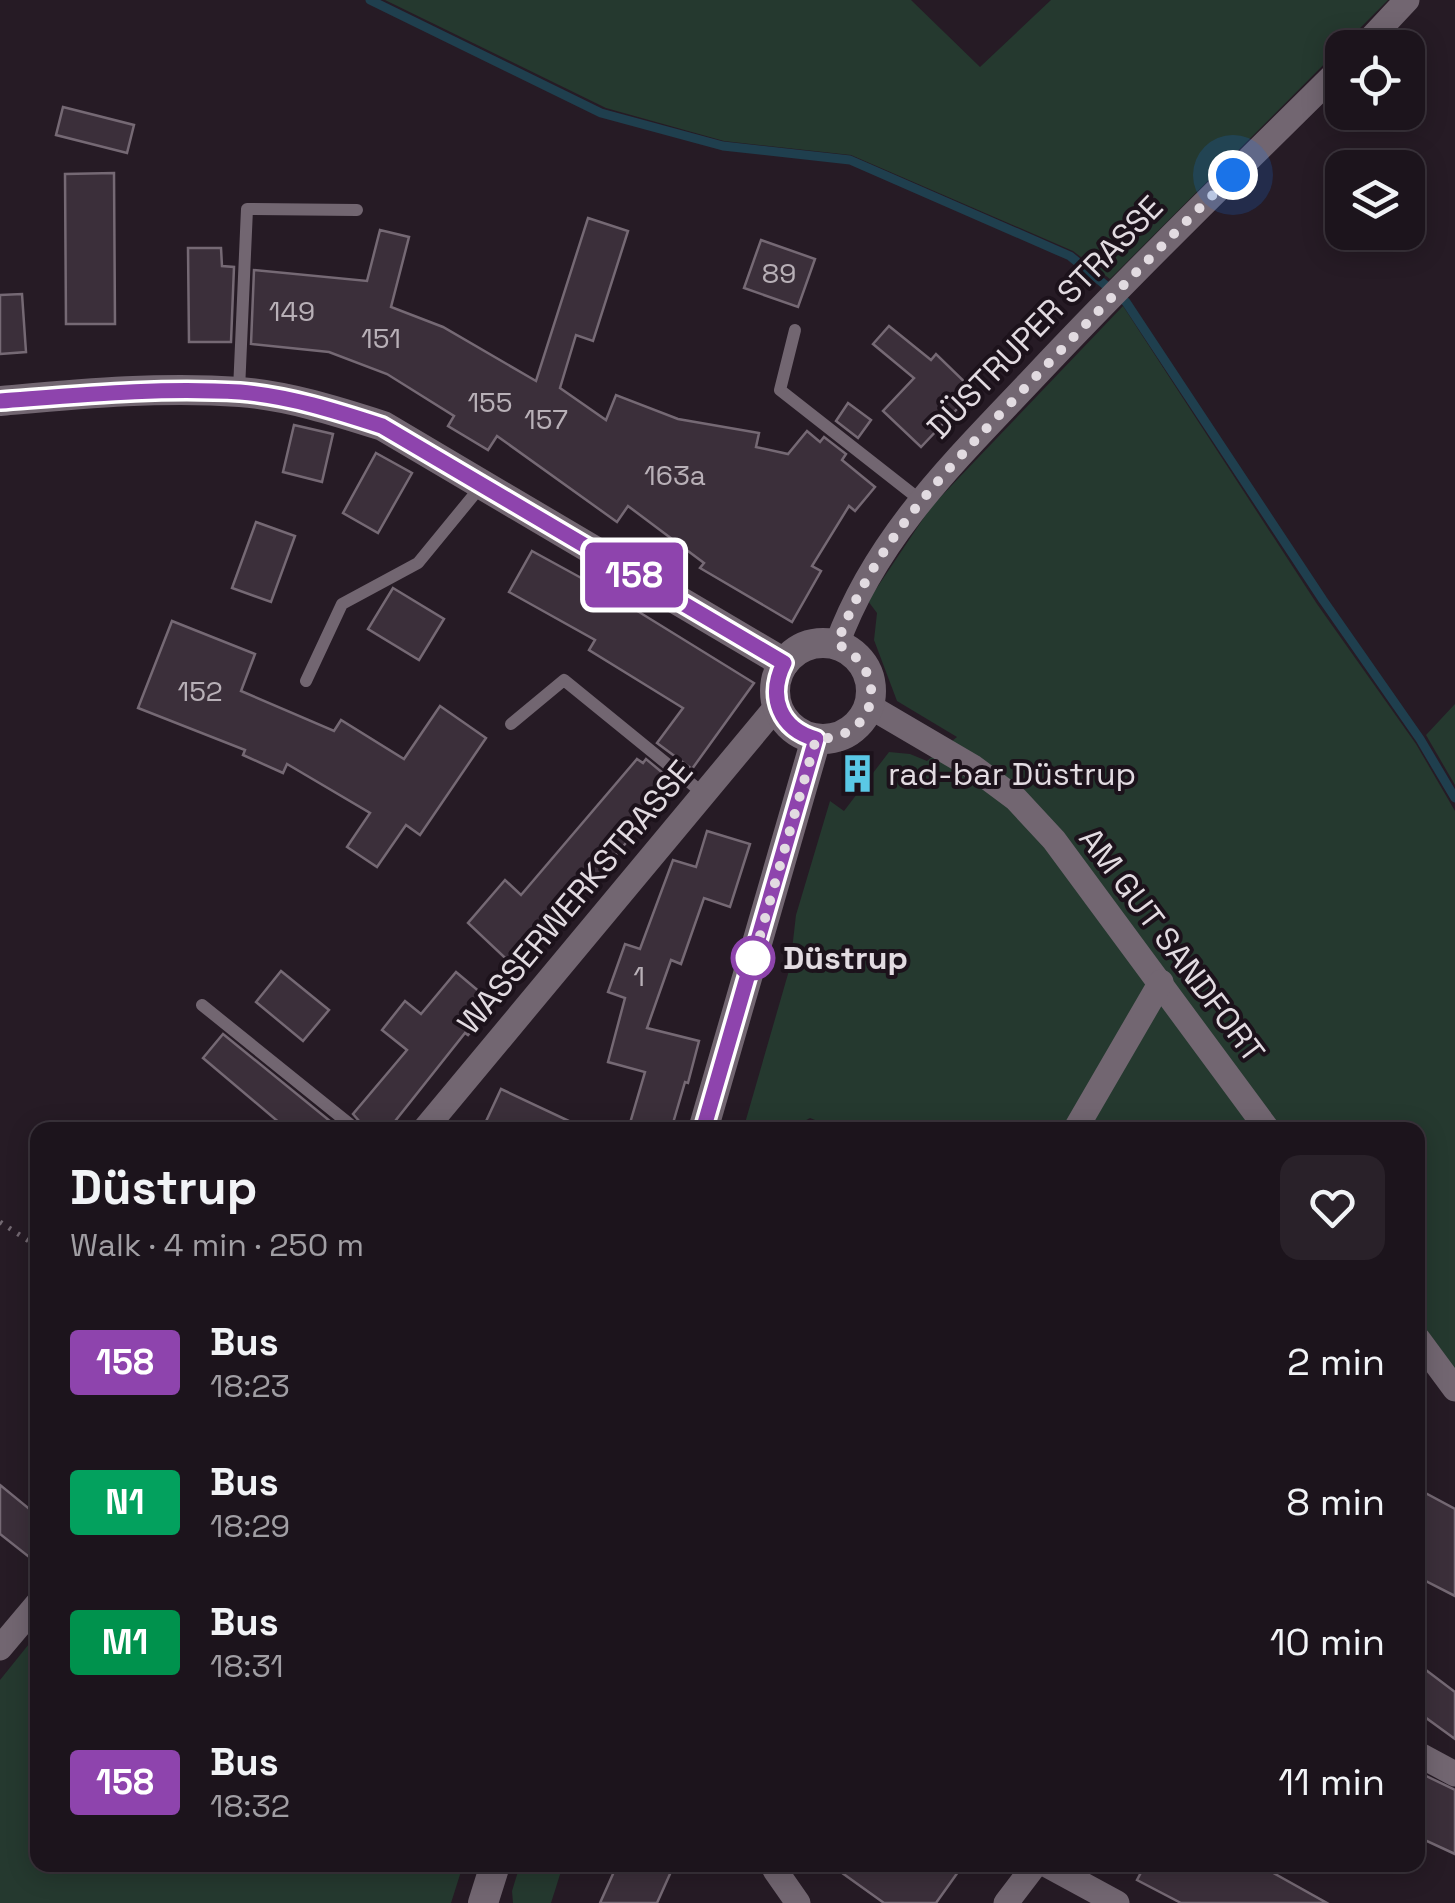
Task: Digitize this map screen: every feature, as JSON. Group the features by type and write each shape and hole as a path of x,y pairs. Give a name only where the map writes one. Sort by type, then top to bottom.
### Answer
{"street":[{"path":"1378,30 1406,0"},
{"name":"DÜSTRUPER STRASSE","path":"837,644 862,584 919,500 1115,292 1325,84"},
{"path":"0,401 165,391 238,392 319,405 382,426 784,663"},
{"path":"837,644 862,662 872,691 869,706 863,718 843,736 816,739 792,728 777,706 775,691 784,663 808,645 837,644"},
{"name":"WASSERWERKSTRASSE","path":"431,1122 777,706"},
{"name":"AM GUT SANDFORT","path":"869,706 974,767 1016,798 1054,840 1262,1122"},
{"path":"705,1122 816,739"},
{"path":"1080,1122 1160,982"},
{"path":"1425,1348 1455,1389"},
{"path":"0,1648 30,1612"},
{"path":"1425,1758 1455,1774"},
{"path":"483,1903 493,1872"},
{"path":"775,1872 798,1903"},
{"path":"1006,1903 1030,1872"},
{"path":"1060,1872 1117,1903"}],"lane":[{"path":"238,392 247,210 357,210"},
{"path":"795,330 780,390 919,500"},
{"path":"306,681 342,604 418,563 482,485"},
{"path":"511,724 564,680 704,794"},
{"path":"202,1005 347,1122"}],"path":[{"path":"0,1222 30,1242"}],"green space":[{"path":"385,0 911,0 980,67 1051,0 1388,0 1358,30 1325,30 1325,63 1110,279 1073,251 851,155 724,141 606,108"},
{"path":"1123,306 1317,604 1416,744 1455,811 1455,1391 1425,1349 1425,1122 820,1122 810,1118 803,1122 745,1122 790,967 796,915 830,801 844,811 889,752 927,761 957,737 897,701 874,640 877,613 868,601 931,507"},
{"path":"1455,704 1455,785 1426,735"},
{"path":"30,1643 30,1872 461,1872 451,1903 0,1903 0,1680"},
{"path":"518,1872 561,1872 551,1903 513,1903"}],"building":[{"path":"63,107 134,125 127,153 56,135"},
{"path":"114,173 115,324 66,324 65,174"},
{"path":"588,218 628,231 593,341 576,335 560,388 606,420 616,395 678,419 759,433 756,447 788,454 807,431 820,442 824,437 846,454 842,460 875,487 855,511 849,506 812,566 821,571 792,622 700,568 704,563 628,506 617,522 497,436 488,450 448,426 454,416 387,374 329,352 251,344 254,270 367,281 380,230 409,237 391,307 443,327 536,381"},
{"path":"761,240 815,259 798,307 744,288"},
{"path":"188,248 221,248 222,266 234,267 231,342 189,342"},
{"path":"22,294 26,352 0,354 0,295"},
{"path":"889,326 931,360 936,354 974,391 921,447 883,411 914,378 873,344"},
{"path":"848,403 871,420 858,438 836,421"},
{"path":"294,425 333,434 322,482 283,472"},
{"path":"376,453 412,473 378,533 343,513"},
{"path":"256,522 295,536 271,602 232,588"},
{"path":"532,551 754,683 692,769 657,743 683,708 589,650 595,640 509,592"},
{"path":"393,588 444,619 419,660 368,629"},
{"path":"172,621 255,654 241,691 334,731 341,720 404,759 440,706 486,738 420,835 406,825 377,867 347,847 370,813 287,764 283,773 243,755 245,750 138,708"},
{"path":"637,759 643,763 646,759 676,784 518,970 468,923 505,880 521,895"},
{"path":"707,831 750,844 730,907 704,898 681,964 671,960 647,1028 699,1041 673,1122 630,1122 645,1072 608,1062 625,998 608,992 625,944 640,949 673,860 696,867"},
{"path":"281,971 329,1010 303,1041 256,1002"},
{"path":"456,972 494,1004 468,1035 465,1033 394,1122 360,1122 353,1114 407,1050 382,1030 405,1001 421,1014"},
{"path":"223,1034 331,1122 279,1122 203,1058"},
{"path":"501,1089 571,1122 486,1122"},
{"path":"0,1485 30,1509 30,1558 0,1534"},
{"path":"1425,1493 1455,1509 1455,1596 1425,1581"},
{"path":"1425,1669 1455,1692 1455,1739 1425,1717"},
{"path":"1425,1775 1455,1790 1455,1854 1425,1840"},
{"path":"614,1872 671,1872 657,1903 600,1903"},
{"path":"841,1872 958,1872 936,1903 884,1903"},
{"path":"1141,1872 1272,1872 1327,1903 1181,1903 1137,1880"}],"waterway":[{"path":"370,0 601,113 723,146 850,160 1070,256 1126,302 1420,739 1455,798"}],"bus line":[{"name":"158","path":"0,401 165,391 238,392 319,405 382,426 784,663 777,676 777,706 792,728 816,739 705,1122"}],"place":[{"name":"rad-bar Düstrup","path":"858,774"},
{"name":"Düstrup","path":"753,958"}],"route":[{"path":"753,958 752,964 816,739 843,736 863,718 869,706 872,691 862,662 837,644 862,584 919,500 1123,283 1233,175"}]}
